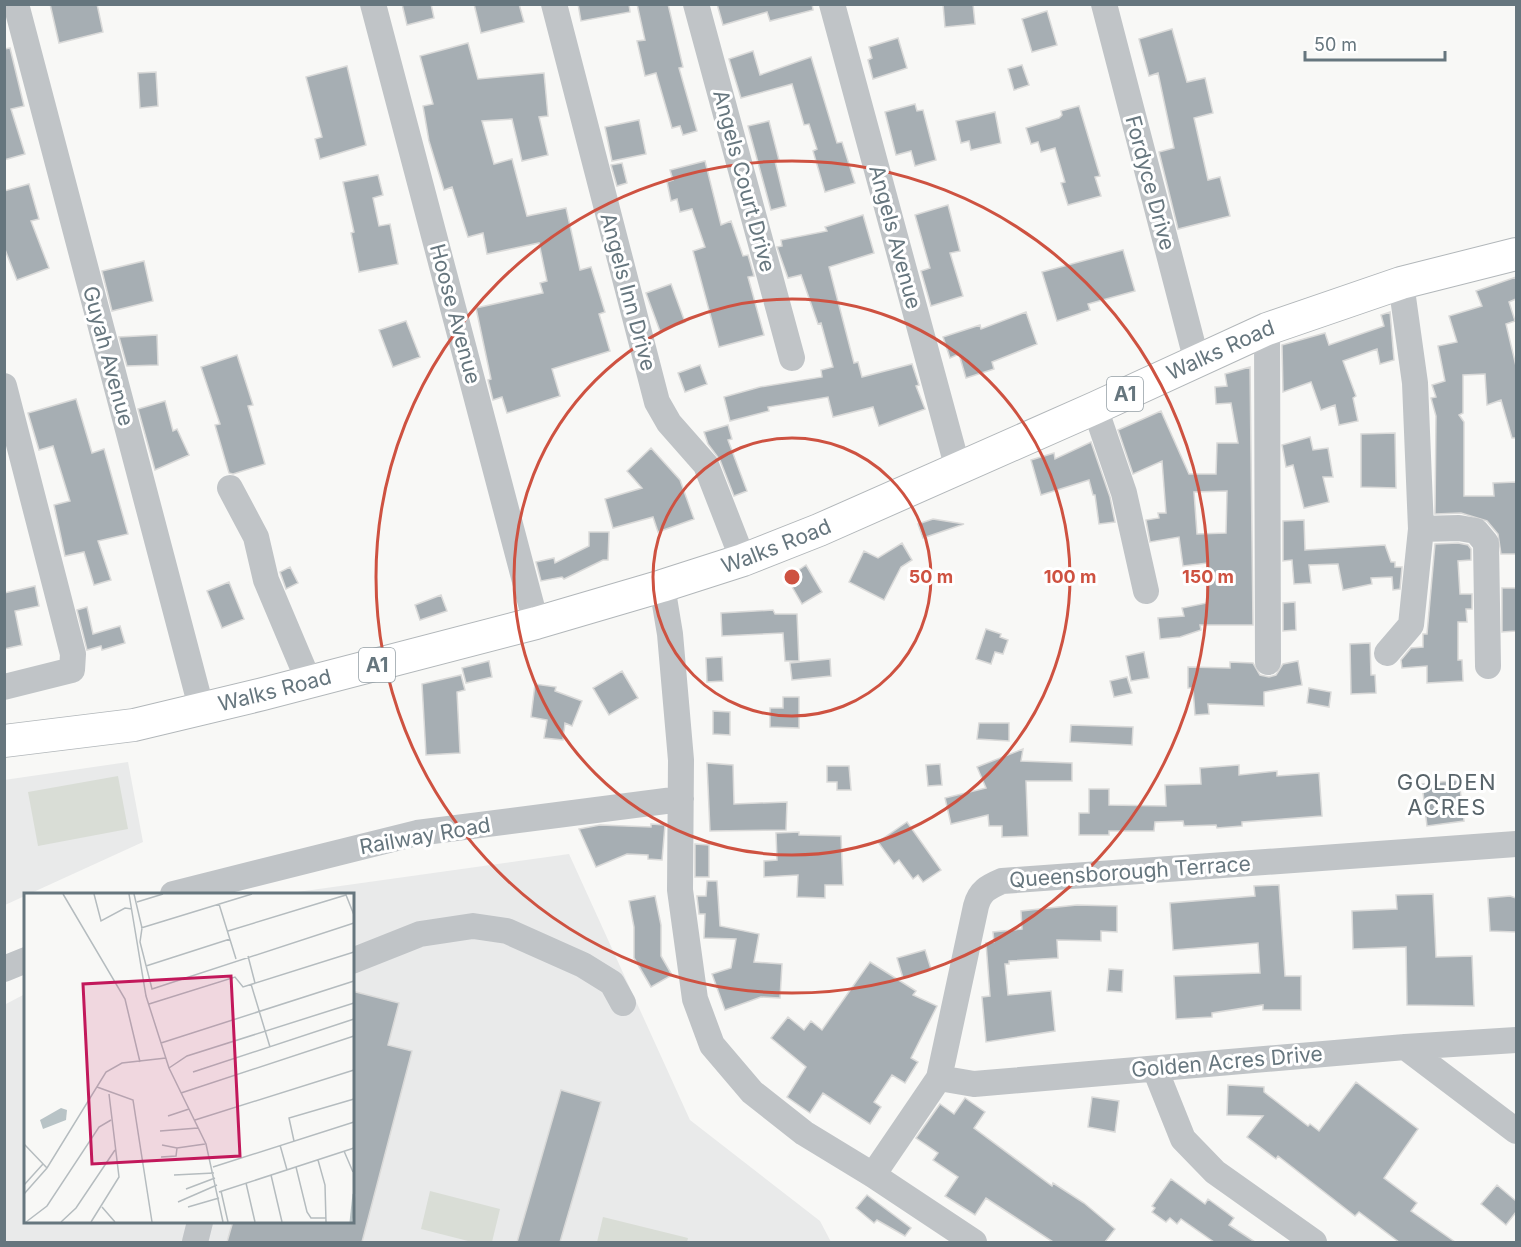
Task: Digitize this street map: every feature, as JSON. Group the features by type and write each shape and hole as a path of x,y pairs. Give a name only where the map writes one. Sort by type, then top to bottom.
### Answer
{"main road":[{"name":"Walks Road","path":"4,741 134,724 309,682 536,623 743,560 958,469 1267,329 1401,283 1516,254"}],"street":[{"name":"Guyah Avenue","path":"16,4 201,707"},
{"name":"Hoose Avenue","path":"373,4 536,623"},
{"name":"Angels Inn Drive","path":"554,4 657,402 669,423 706,465 743,560"},
{"name":"Angels Court Drive","path":"696,4 792,358"},
{"name":"Angels Avenue","path":"832,4 958,469"},
{"name":"Fordyce Drive","path":"1104,4 1197,362"},
{"path":"1387,653 1411,625 1421,529 1415,383 1401,283"},
{"path":"1267,329 1268,662"},
{"path":"4,386 73,654 72,670 4,687"},
{"path":"1095,408 1124,493 1146,591"},
{"path":"230,489 256,537 266,580 309,682"},
{"path":"1421,529 1459,528 1476,531 1486,543 1488,666"},
{"path":"662,586 681,760 680,890 687,955 695,999 712,1045 752,1092 804,1133 873,1174 974,1242"},
{"name":"Railway Road","path":"177,893 417,833 681,799"},
{"name":"Queensborough Terrace","path":"873,1174 939,1078 978,897 987,887 1002,881 1516,844"},
{"path":"354,960 420,934 473,926 507,931 583,965 612,983 623,1003"},
{"path":"4,969 24,961"},
{"name":"Golden Acres Drive","path":"939,1078 974,1084 1405,1047 1516,1040"},
{"path":"1405,1047 1516,1131"},
{"path":"1155,1069 1183,1139 1215,1172 1314,1242"},
{"path":"195,1242 200,1223"}],"shaded area":[{"path":"128,762 143,842 31,893 24,893 24,896 5,905 4,780"},
{"path":"118,776 128,829 38,846 28,792"},
{"path":"569,854 690,1120 820,1221 831,1242 5,1242 4,1005 24,995 24,1223 354,1223 354,893 290,893"},
{"path":"430,1191 500,1209 492,1242 472,1242 421,1229"},
{"path":"603,1217 688,1238 687,1242 597,1242"}],"building":[{"path":"50,4 97,4 103,32 59,43"},
{"path":"402,4 431,4 434,18 407,25"},
{"path":"474,4 519,4 524,22 481,33"},
{"path":"578,4 629,4 630,12 581,21"},
{"path":"637,4 668,4 683,67 679,68 697,131 683,135 680,126 672,128 656,73 645,76 637,41 645,40"},
{"path":"717,4 812,4 813,10 770,21 767,12 723,25"},
{"path":"943,4 973,4 975,24 945,27"},
{"path":"1047,11 1057,45 1032,52 1022,19"},
{"path":"1172,29 1187,82 1205,78 1213,113 1194,118 1208,180 1220,177 1230,216 1178,229 1159,152 1174,148 1158,73 1149,76 1139,39"},
{"path":"898,38 907,68 873,79 868,60 872,58 869,47"},
{"path":"468,43 478,79 544,73 548,116 539,117 548,155 522,161 512,119 482,121 494,164 512,159 527,216 566,208 580,270 591,267 605,312 599,314 610,351 552,369 560,396 507,413 502,397 493,400 488,380 491,379 476,308 543,293 540,283 547,281 539,243 487,254 483,233 468,237 452,187 444,190 429,141 423,106 433,104 420,56"},
{"path":"10,48 24,106 11,109 25,154 4,160 4,49"},
{"path":"753,51 760,75 811,57 837,143 842,142 855,183 825,192 813,151 817,149 809,124 804,125 792,84 741,98 729,59"},
{"path":"1022,65 1029,85 1014,90 1008,69"},
{"path":"347,66 366,145 320,159 315,139 322,137 306,77"},
{"path":"156,72 158,106 140,108 138,73"},
{"path":"915,104 917,111 923,110 936,160 915,166 911,151 896,155 885,112"},
{"path":"1079,106 1100,176 1095,177 1101,196 1068,205 1061,183 1065,182 1055,148 1041,152 1038,142 1031,144 1026,128 1059,118 1062,115 1061,111"},
{"path":"995,112 1001,143 971,150 969,141 961,143 956,121"},
{"path":"639,120 646,154 612,161 605,127"},
{"path":"769,121 779,160 775,161 786,206 771,210 748,126"},
{"path":"705,161 721,225 731,221 743,256 748,255 754,276 748,277 764,335 719,347 693,251 705,247 692,209 680,212 677,199 671,201 667,182 673,180 670,170"},
{"path":"622,163 627,183 617,186 611,165"},
{"path":"378,175 383,195 373,198 379,226 390,224 398,264 359,272 351,233 354,232 343,182"},
{"path":"29,184 39,219 31,221 49,268 17,280 4,247 4,191"},
{"path":"948,205 960,251 950,253 963,296 931,306 921,271 930,268 915,215"},
{"path":"863,215 874,253 829,267 854,363 858,362 862,377 912,364 919,385 916,386 925,409 879,426 873,407 833,417 828,397 768,407 769,411 730,421 724,397 760,387 822,377 821,370 833,367 821,323 818,324 801,275 788,278 777,247 782,246 781,240 827,231 825,227"},
{"path":"1123,250 1135,291 1088,304 1090,310 1057,321 1042,272"},
{"path":"144,261 153,301 112,311 102,271"},
{"path":"1516,277 1516,299 1509,302 1515,321 1506,324 1516,366 1516,438 1512,438 1501,400 1487,405 1485,374 1463,375 1463,413 1459,415 1464,422 1464,496 1494,496 1493,483 1516,482 1516,554 1501,554 1498,534 1487,521 1461,513 1435,514 1436,416 1431,398 1436,397 1432,385 1445,381 1438,346 1457,342 1449,316 1482,306 1476,291"},
{"path":"671,284 685,322 660,331 646,293"},
{"path":"1026,312 1037,344 992,362 994,369 966,378 959,354 950,358 943,337 980,325 981,329"},
{"path":"1390,312 1394,360 1380,364 1377,349 1343,361 1356,396 1353,398 1358,421 1339,425 1335,405 1321,410 1311,382 1283,392 1282,345 1325,333 1329,345 1384,326 1381,315"},
{"path":"406,321 420,357 393,367 379,330"},
{"path":"157,335 158,365 127,366 119,337"},
{"path":"237,355 253,405 248,406 265,464 233,474 229,473 215,425 220,424 201,367"},
{"path":"700,365 707,384 685,392 678,373"},
{"path":"1250,367 1253,625 1200,625 1201,630 1180,637 1160,639 1158,618 1184,616 1182,608 1207,603 1207,563 1183,566 1179,537 1150,542 1146,520 1159,518 1158,513 1166,513 1162,461 1133,474 1118,430 1161,411 1189,474 1216,474 1217,443 1238,443 1231,403 1216,404 1215,387 1227,386 1225,374","holes":["1227,491 1226,533 1197,534 1194,492"]},
{"path":"76,399 92,453 104,449 128,534 98,541 111,580 94,585 84,552 65,556 54,505 70,501 53,446 39,450 28,413"},
{"path":"165,401 173,431 177,429 189,455 155,470 138,409"},
{"path":"728,425 732,439 728,440 747,491 734,496 720,460 708,444 704,432"},
{"path":"1395,433 1396,488 1361,487 1361,434"},
{"path":"1310,437 1313,450 1328,448 1333,477 1323,477 1329,502 1304,508 1293,465 1286,467 1282,445"},
{"path":"1091,442 1110,497 1115,522 1099,524 1095,495 1093,495 1089,480 1041,495 1031,460 1054,453 1055,459"},
{"path":"651,448 680,480 694,519 658,532 653,517 613,528 605,499 642,488 627,471"},
{"path":"933,519 964,524 923,538 918,524"},
{"path":"1304,520 1305,550 1385,545 1391,562 1395,562 1395,567 1402,567 1400,589 1393,590 1392,577 1371,578 1372,584 1343,590 1338,564 1309,565 1311,583 1294,584 1292,560 1283,561 1283,521"},
{"path":"589,532 609,532 608,560 603,560 564,579 562,577 541,581 536,562 554,558 555,563 589,546"},
{"path":"902,543 912,560 901,567 884,600 849,582 864,551 878,558"},
{"path":"1435,544 1468,545 1471,549 1471,560 1458,561 1460,594 1472,594 1472,609 1466,609 1467,622 1458,622 1458,660 1462,660 1463,681 1427,683 1427,666 1402,668 1401,660 1411,648 1423,647 1423,634 1427,634"},
{"path":"806,565 822,592 802,604 787,578"},
{"path":"290,567 298,583 286,589 280,572"},
{"path":"229,582 244,619 222,628 207,591"},
{"path":"35,586 39,606 15,611 22,645 4,649 4,593"},
{"path":"1502,588 1516,588 1516,631 1502,632"},
{"path":"441,595 447,611 420,620 415,605"},
{"path":"1295,602 1296,630 1283,631 1283,603"},
{"path":"87,607 93,634 120,626 125,643 102,650 101,646 87,650 77,610"},
{"path":"773,610 775,614 797,614 799,661 785,661 783,633 722,636 721,613"},
{"path":"986,629 1001,634 1000,637 1008,640 1003,654 995,652 991,664 976,659"},
{"path":"1370,643 1371,675 1375,675 1376,693 1351,694 1350,644"},
{"path":"1144,652 1149,678 1131,681 1126,656"},
{"path":"722,657 723,681 707,682 706,658"},
{"path":"830,659 831,676 792,680 790,663"},
{"path":"489,661 492,677 466,683 462,668"},
{"path":"1298,661 1302,685 1264,692 1264,706 1208,704 1209,714 1195,715 1193,688 1188,688 1188,667 1230,668 1230,662 1253,663 1260,675 1269,677 1276,675 1283,664"},
{"path":"622,671 638,698 609,715 593,688"},
{"path":"461,675 465,690 457,692 460,753 426,755 422,684"},
{"path":"1127,677 1132,693 1114,697 1110,681"},
{"path":"535,684 556,687 555,691 582,701 572,726 565,723 563,740 544,738 547,720 531,717"},
{"path":"1309,688 1331,692 1329,707 1307,703"},
{"path":"783,697 799,697 799,728 770,727 770,708 783,708"},
{"path":"713,711 730,712 730,735 713,734"},
{"path":"979,723 1009,723 1009,741 977,739"},
{"path":"1071,725 1133,727 1132,745 1070,742"},
{"path":"1023,749 1021,761 1072,763 1072,781 1026,781 1028,836 1002,837 1002,826 989,826 988,815 951,824 945,798 986,788 977,767"},
{"path":"707,763 733,765 734,804 787,802 786,830 710,831"},
{"path":"940,764 942,785 928,786 926,765"},
{"path":"1239,765 1239,775 1277,771 1277,776 1319,773 1322,816 1242,822 1242,826 1217,828 1216,825 1184,826 1183,821 1155,822 1154,831 1109,831 1109,835 1079,835 1079,813 1089,813 1089,789 1109,789 1109,805 1166,806 1165,785 1201,784 1200,768"},
{"path":"827,766 849,766 851,790 837,790 837,782 827,782"},
{"path":"1459,780 1464,821 1427,826 1422,784"},
{"path":"907,822 941,870 923,882 918,875 913,879 899,860 894,864 878,842"},
{"path":"651,824 665,825 662,860 648,859 648,855 627,854 596,867 579,829 600,825 651,827"},
{"path":"799,832 799,835 841,836 843,885 825,885 825,898 797,897 798,875 764,877 764,861 777,860 776,833"},
{"path":"695,844 709,845 709,877 695,877"},
{"path":"707,881 717,881 720,926 759,934 754,962 782,964 780,998 761,997 725,1010 712,974 731,968 736,939 704,938 705,914 699,914 697,896 706,896"},
{"path":"1279,885 1285,976 1301,976 1301,1010 1263,1010 1263,1005 1212,1013 1212,1017 1176,1019 1174,976 1260,973 1258,943 1173,950 1170,903 1255,896 1254,886"},
{"path":"1433,894 1436,957 1472,956 1474,1006 1407,1005 1406,947 1353,949 1352,911 1397,909 1396,895"},
{"path":"655,896 661,925 661,956 672,975 651,987 634,958 634,927 629,901"},
{"path":"1510,896 1516,898 1516,932 1490,931 1488,898"},
{"path":"1077,905 1117,906 1117,932 1101,931 1101,941 1057,940 1058,958 1009,961 1009,964 1005,964 1008,995 1051,991 1055,1031 986,1042 982,997 990,996 986,943 994,942 993,932 1022,929 1021,911"},
{"path":"925,950 931,969 903,978 897,958"},
{"path":"870,962 916,991 913,995 937,1006 911,1058 918,1062 905,1083 892,1075 874,1102 881,1107 870,1124 823,1093 810,1113 787,1097 806,1067 771,1038 788,1017 804,1030 811,1021 822,1030"},
{"path":"1109,969 1123,970 1122,992 1107,991"},
{"path":"354,992 399,1003 388,1045 412,1051 362,1242 227,1242 232,1223 354,1223"},
{"path":"1356,1082 1418,1129 1384,1178 1417,1203 1411,1211 1455,1242 1399,1242 1359,1212 1355,1216 1278,1156 1276,1159 1247,1137 1263,1116 1227,1115 1228,1085 1264,1087 1264,1092 1308,1126 1310,1124 1319,1131"},
{"path":"561,1090 601,1102 560,1242 517,1242"},
{"path":"1092,1097 1119,1101 1115,1132 1088,1127"},
{"path":"965,1098 985,1112 974,1128 1052,1186 1053,1183 1084,1203 1115,1229 1105,1242 1053,1242 986,1198 975,1215 945,1196 958,1177 933,1160 938,1153 916,1138 940,1104 954,1114"},
{"path":"1171,1179 1205,1204 1208,1199 1234,1218 1229,1225 1255,1242 1214,1242 1181,1219 1177,1224 1170,1218 1166,1222 1152,1212 1155,1208 1152,1206"},
{"path":"1497,1185 1516,1201 1516,1212 1506,1225 1481,1204"},
{"path":"867,1195 911,1228 905,1236 877,1220 874,1223 856,1208"}],"district":[{"name":"GOLDEN ACRES","path":"1447,794"}]}
